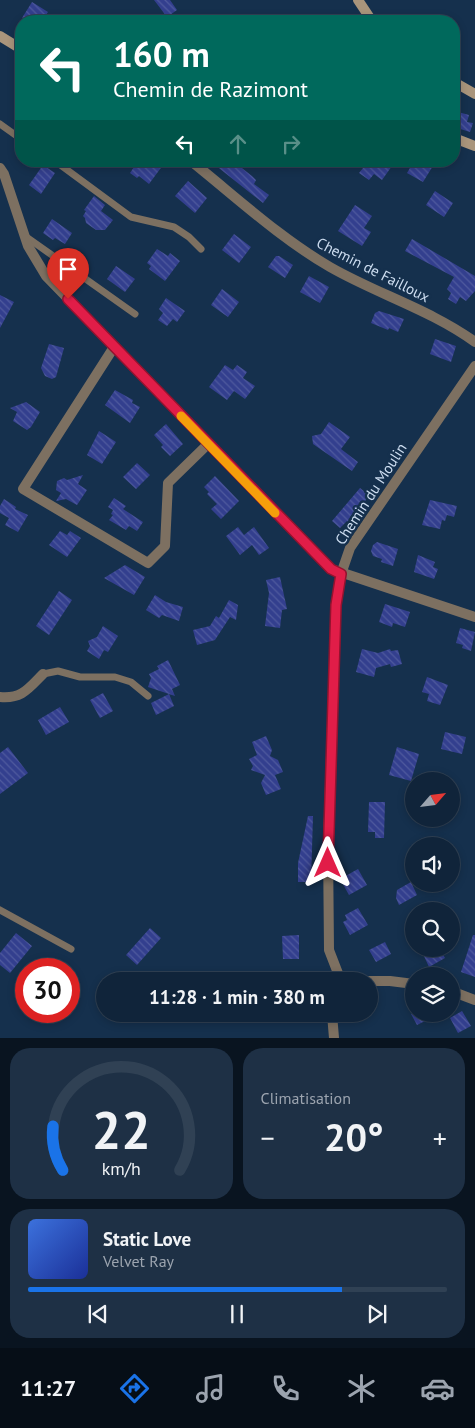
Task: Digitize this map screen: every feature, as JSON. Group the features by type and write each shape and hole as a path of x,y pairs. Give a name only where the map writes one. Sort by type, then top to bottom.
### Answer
{"main road":[{"path":"358,0 368,15"},
{"path":"0,36 15,45"},
{"path":"460,85 475,94"},
{"path":"460,140 475,146"}],"street":[{"name":"Chemin de Failloux","path":"198,167 303,251 332,268 454,328 475,342"},
{"path":"0,168 4,174 28,246 46,276 331,569 341,574 475,617"},
{"path":"114,347 23,488 148,562 165,546 168,483 208,444"},
{"name":"Chemin du Moulin","path":"338,972 329,950 328,846 336,605 341,574 350,548 475,366"},
{"path":"0,698 10,698 23,694 43,674"},
{"path":"378,981 405,983"},
{"path":"460,995 475,1000"},
{"path":"333,1022 334,1038"}],"lane":[{"path":"0,124 15,134"},
{"path":"63,167 131,217 174,227 189,237 201,249"},
{"path":"25,236 135,314"},
{"path":"43,674 58,671 80,677 115,677 131,682 148,696"},
{"path":"0,910 71,949"}],"building":[{"path":"154,0 170,0 177,10 170,15 165,15"},
{"path":"32,2 48,12 46,15 24,15"},
{"path":"460,113 469,115 467,122 473,123 470,132 460,129"},
{"path":"42,167 46,167 55,173 41,194 29,185"},
{"path":"134,167 162,167 149,184 139,176 137,178 130,173"},
{"path":"218,167 241,167 252,176 256,180 254,184 269,195 263,203"},
{"path":"362,167 391,167 382,180 374,174 369,180 359,173 363,168"},
{"path":"410,167 432,167 423,182 407,173"},
{"path":"188,181 207,198 195,213 175,196"},
{"path":"435,191 453,203 444,217 426,205"},
{"path":"94,196 105,205 101,211 113,220 105,230 96,230 86,223 83,216 86,211 84,210"},
{"path":"355,205 372,216 364,228 371,232 362,246 338,231"},
{"path":"52,219 72,233 65,244 55,238 53,240 43,233"},
{"path":"234,234 251,247 239,263 222,250"},
{"path":"412,239 475,276 475,291 466,301 460,297 456,304 448,299 451,293 447,289 454,277 405,251"},
{"path":"157,249 168,256 170,253 180,261 165,281 149,269 151,266 147,263"},
{"path":"276,256 293,265 285,278 268,267"},
{"path":"116,266 135,279 125,292 107,279"},
{"path":"309,276 329,287 320,303 300,292"},
{"path":"222,289 239,302 228,317 211,305"},
{"path":"0,295 14,302 0,328"},
{"path":"166,298 185,311 177,322 173,319 167,326 158,320 163,313 159,309"},
{"path":"379,311 404,319 398,332 371,323 375,313"},
{"path":"435,339 456,346 451,362 430,354"},
{"path":"49,344 64,348 56,377 52,379 45,376 41,368"},
{"path":"225,365 233,370 237,365 247,372 243,378 255,386 245,399 234,391 227,400 209,387"},
{"path":"115,390 133,400 132,403 140,407 130,423 105,405"},
{"path":"26,402 40,412 27,430 13,421 17,412 10,408"},
{"path":"329,422 350,437 341,449 358,462 352,471 313,444 312,436 321,434"},
{"path":"166,424 183,444 170,456 161,447 163,445 154,435"},
{"path":"99,431 116,442 102,464 87,455"},
{"path":"137,463 150,475 136,489 123,477"},
{"path":"83,475 78,484 87,490 77,505 66,499 56,501 61,493 56,490 57,481"},
{"path":"215,476 239,501 221,519 211,509 217,504 207,494 209,492 204,487"},
{"path":"360,488 370,496 362,504 364,505 340,528 332,521"},
{"path":"114,498 126,506 123,509 143,522 137,531 129,526 126,530 109,520 113,515 111,514 113,510 108,507"},
{"path":"4,499 16,507 15,509 28,515 18,532 5,525 9,518 0,513 0,506"},
{"path":"430,500 457,506 454,517 447,515 445,521 442,520 440,529 422,525"},
{"path":"238,527 244,535 254,527 269,548 259,555 252,545 240,555 226,536"},
{"path":"60,531 67,535 70,531 81,538 67,557 49,545"},
{"path":"377,542 398,549 393,566 381,562 382,559 373,556 371,551 373,545"},
{"path":"418,555 435,562 433,567 438,569 434,579 414,572"},
{"path":"125,565 145,577 134,595 104,578"},
{"path":"280,577 287,609 282,610 280,628 265,626 269,593 266,580"},
{"path":"59,591 72,600 49,635 36,626"},
{"path":"155,595 166,602 183,607 179,621 162,615 159,618 146,610"},
{"path":"229,600 238,605 236,620 230,617 215,640 197,645 193,630 210,626 216,616 219,618"},
{"path":"385,604 410,612 405,627 393,623 392,627 379,622"},
{"path":"103,626 118,636 108,652 104,650 99,659 87,651 90,646 88,641 97,637"},
{"path":"460,628 475,632 471,651 462,648 463,645 456,643"},
{"path":"362,649 378,653 390,649 391,651 398,650 402,664 391,667 390,664 376,668 374,677 356,672"},
{"path":"168,660 180,685 172,689 175,696 148,687 151,678 149,674 159,669 157,666"},
{"path":"427,677 448,685 440,705 427,701 429,694 422,692"},
{"path":"103,693 113,711 100,718 90,700"},
{"path":"169,694 174,706 156,715 151,703"},
{"path":"60,707 69,722 46,735 38,720"},
{"path":"445,732 466,737 462,754 441,749"},
{"path":"266,736 272,750 270,756 278,760 283,772 275,775 281,789 266,795 261,783 265,775 251,770 253,766 249,759 257,755 252,742"},
{"path":"8,747 28,773 0,794 0,753"},
{"path":"397,747 419,754 414,772 405,772 405,779 389,775"},
{"path":"369,802 385,802 384,838 375,838 375,832 368,832"},
{"path":"308,816 313,816 311,882 298,882 298,863"},
{"path":"358,869 367,885 349,895 340,879"},
{"path":"405,885 405,892 416,892 417,895 399,905 396,898 397,890"},
{"path":"358,908 368,925 350,935 343,922 347,920 345,915"},
{"path":"150,928 161,938 137,965 126,955"},
{"path":"16,933 32,946 22,958 15,958 15,967 10,973 0,965 0,953"},
{"path":"299,935 299,959 283,959 282,936"},
{"path":"473,935 475,935 475,977 461,972"},
{"path":"385,942 391,954 376,962 369,950"},
{"path":"424,957 444,957 445,958 429,967"},
{"path":"462,1011 471,1026 458,1033 452,1022 460,1022 460,1012"}],"slow traffic":[{"path":"181,416 275,513"}],"route":[{"path":"68,299 331,569 341,574 336,605 328,863"}]}
